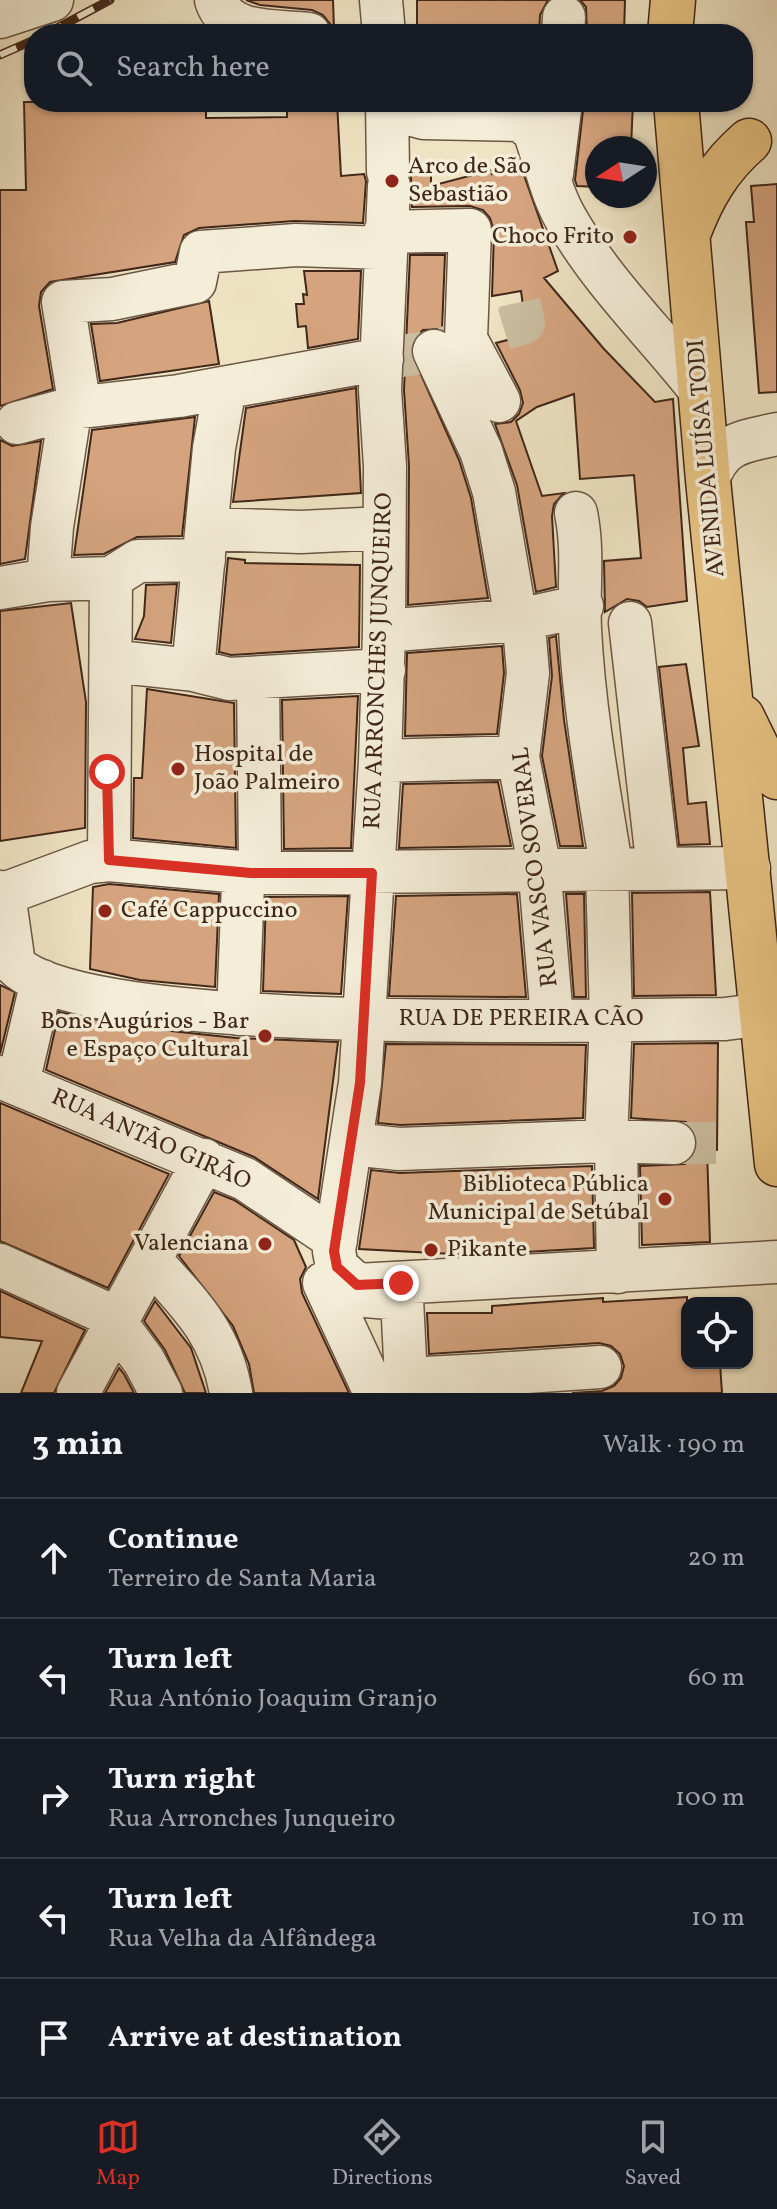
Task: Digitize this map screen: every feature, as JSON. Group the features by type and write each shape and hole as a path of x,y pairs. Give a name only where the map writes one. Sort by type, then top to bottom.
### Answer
{"main road":[{"name":"AVENIDA LUÍSA TODI","path":"677,112 708,480 749,868 767,1006 777,1164"},
{"path":"691,112 704,126 725,137 763,138"},
{"name":"AVENIDA LUÍSA TODI","path":"686,240 700,202 716,175 763,138"},
{"name":"AVENIDA LUÍSA TODI","path":"728,677 748,736 777,777"},
{"name":"AVENIDA LUÍSA TODI","path":"749,868 757,840 777,817"}],"street":[{"path":"0,17 52,0"},
{"path":"216,0 225,18 236,24"},
{"path":"381,0 383,24"},
{"name":"RUA ARRONCHES JUNQUEIRO","path":"336,1254 366,1018 380,761 384,651 382,359 387,112"},
{"path":"412,112 424,118 520,120 528,124 566,220 602,271 700,390"},
{"path":"551,188 560,112"},
{"path":"48,580 52,527 78,395 63,302 112,299 195,282 195,265 201,252 296,245 387,207 448,234 470,230 450,345 499,401"},
{"name":"RUA VASCO SOVERAL","path":"450,345 494,492 515,613 524,626 528,673 518,757 539,870 550,962 552,1019"},
{"path":"17,423 73,408 225,388 382,359"},
{"path":"225,388 206,545 260,863 243,883 238,1014"},
{"path":"708,480 714,461 729,447 777,434"},
{"path":"576,513 581,539 580,625 589,729 611,865 607,870 611,1142 618,1272"},
{"path":"0,588 48,580 111,578 138,561 206,545 301,532 383,528"},
{"path":"109,860 107,772 111,578"},
{"path":"111,661 226,676 384,651 582,606"},
{"path":"630,623 658,869"},
{"path":"380,761 518,757"},
{"path":"9,1080 42,981 14,964 2,893 90,862 109,860 251,873 749,868"},
{"name":"RUA DE PEREIRA CÃO","path":"0,973 88,994 238,1014 366,1018 725,1019 767,1006"},
{"name":"RUA ANTÃO GIRÃO","path":"9,1080 204,1160 269,1193 336,1254 357,1285 777,1262"},
{"path":"352,1144 399,1149 674,1143"},
{"path":"78,1393 204,1160"},
{"path":"151,1261 198,1309 224,1363 231,1393"},
{"path":"3,1265 110,1315 144,1361 161,1393"},
{"path":"375,1393 324,1283 337,1279 365,1296 402,1299 406,1379 484,1384 600,1367"}],"building":[{"path":"246,0 333,0 334,24 312,10 260,5"},
{"path":"417,0 548,0 540,15 540,24 417,24"},
{"path":"580,0 625,0 624,24 587,24 586,7"},
{"path":"24,112 206,112 206,118 287,117 287,112 338,112 341,176 364,174 366,181 363,223 294,221 199,228 184,235 175,262 50,282 41,292 39,306 53,389 0,406 0,190 26,190"},
{"path":"583,112 633,112 632,136 585,136 585,186 577,186 575,180"},
{"path":"520,164 558,271 544,278 604,349 655,402 673,399 687,601 647,607 639,601 627,599 605,612 604,561 641,558 634,475 580,479 574,394 537,407 516,421 542,496 564,493 554,504 552,516 556,587 536,592 517,485 495,424 511,422 519,414 523,403 520,390 496,343 527,335 521,291 492,296 494,231 490,218 483,210 470,206 412,207 412,173 431,173 431,186 492,170 492,174"},
{"path":"777,184 777,392 759,393 746,222 754,222 751,186"},
{"path":"410,255 445,255 442,329 423,330 414,338 410,350 459,460 471,498 488,598 408,605 409,466 404,390"},
{"path":"304,271 361,271 358,339 308,348 306,326 298,327 296,304 304,304 303,294 307,295"},
{"path":"209,301 219,364 100,381 91,324 117,323"},
{"path":"356,388 361,493 233,502 246,408"},
{"path":"195,417 182,536 137,537 104,554 74,555 92,430"},
{"path":"0,440 12,446 41,441 25,559 0,564"},
{"path":"228,558 245,560 245,563 360,565 359,647 231,655 219,652"},
{"path":"177,584 171,643 135,639 144,616 146,585"},
{"path":"71,603 86,702 85,828 0,841 0,611"},
{"path":"556,636 564,720 583,846 560,846 542,756 552,676 549,638"},
{"path":"502,646 504,673 497,734 405,736 407,653"},
{"path":"686,664 699,746 683,748 688,804 706,802 710,844 679,845 659,667"},
{"path":"147,689 234,703 236,848 133,838 134,778 142,778"},
{"path":"358,696 351,848 284,849 282,700"},
{"path":"498,782 511,846 399,848 403,784"},
{"path":"109,884 219,894 215,987 140,980 90,969 93,887"},
{"path":"710,892 716,995 634,996 632,893"},
{"path":"517,894 526,997 389,996 396,896"},
{"path":"566,894 584,894 586,997 574,997"},
{"path":"348,896 341,994 263,991 266,897"},
{"path":"0,985 15,992 0,1054"},
{"path":"59,1012 134,1027 236,1038 338,1042 318,1199 254,1157 46,1070"},
{"path":"718,1043 717,1150 707,1149 710,1242 642,1245 640,1166 685,1164 695,1155 698,1143 695,1131 686,1122 631,1118 634,1044"},
{"path":"386,1044 586,1045 583,1118 400,1125 378,1123"},
{"path":"0,1103 169,1174 108,1288 0,1241"},
{"path":"592,1166 594,1248 472,1255 359,1249 371,1170 400,1173"},
{"path":"214,1192 234,1200 294,1240 306,1267 300,1279 302,1293 349,1393 254,1393 249,1364 233,1326 179,1256"},
{"path":"0,1291 85,1330 54,1393 21,1393 42,1341 0,1337"},
{"path":"681,1297 681,1369 720,1369 722,1393 572,1393 602,1391 614,1386 621,1378 624,1366 620,1354 611,1346 599,1343 429,1354 427,1313 492,1313 492,1306 603,1298 603,1302"},
{"path":"155,1301 191,1348 206,1393 185,1393 165,1350 144,1321"},
{"path":"119,1368 124,1374 134,1393 105,1393"}],"tunnel":[{"path":"382,359 434,351 524,323 518,295"},
{"path":"674,1143 717,1143"}],"railway":[{"path":"65,24 110,0"},
{"path":"0,55 24,44"}],"place":[{"name":"Arco de São Sebastião","path":"392,181"},
{"name":"Choco Frito","path":"630,237"},
{"name":"Hospital de João Palmeiro","path":"178,769"},
{"name":"Café Cappuccino","path":"105,911"},
{"name":"Bons Augúrios - Bar e Espaço Cultural","path":"265,1036"},
{"name":"Biblioteca Pública Municipal de Setúbal","path":"665,1199"},
{"name":"Valenciana","path":"265,1244"},
{"name":"Pikante","path":"431,1250"}],"route":[{"path":"107,772 109,860 251,873 372,873 360,1083 334,1251 337,1267 357,1285 401,1283"}]}
